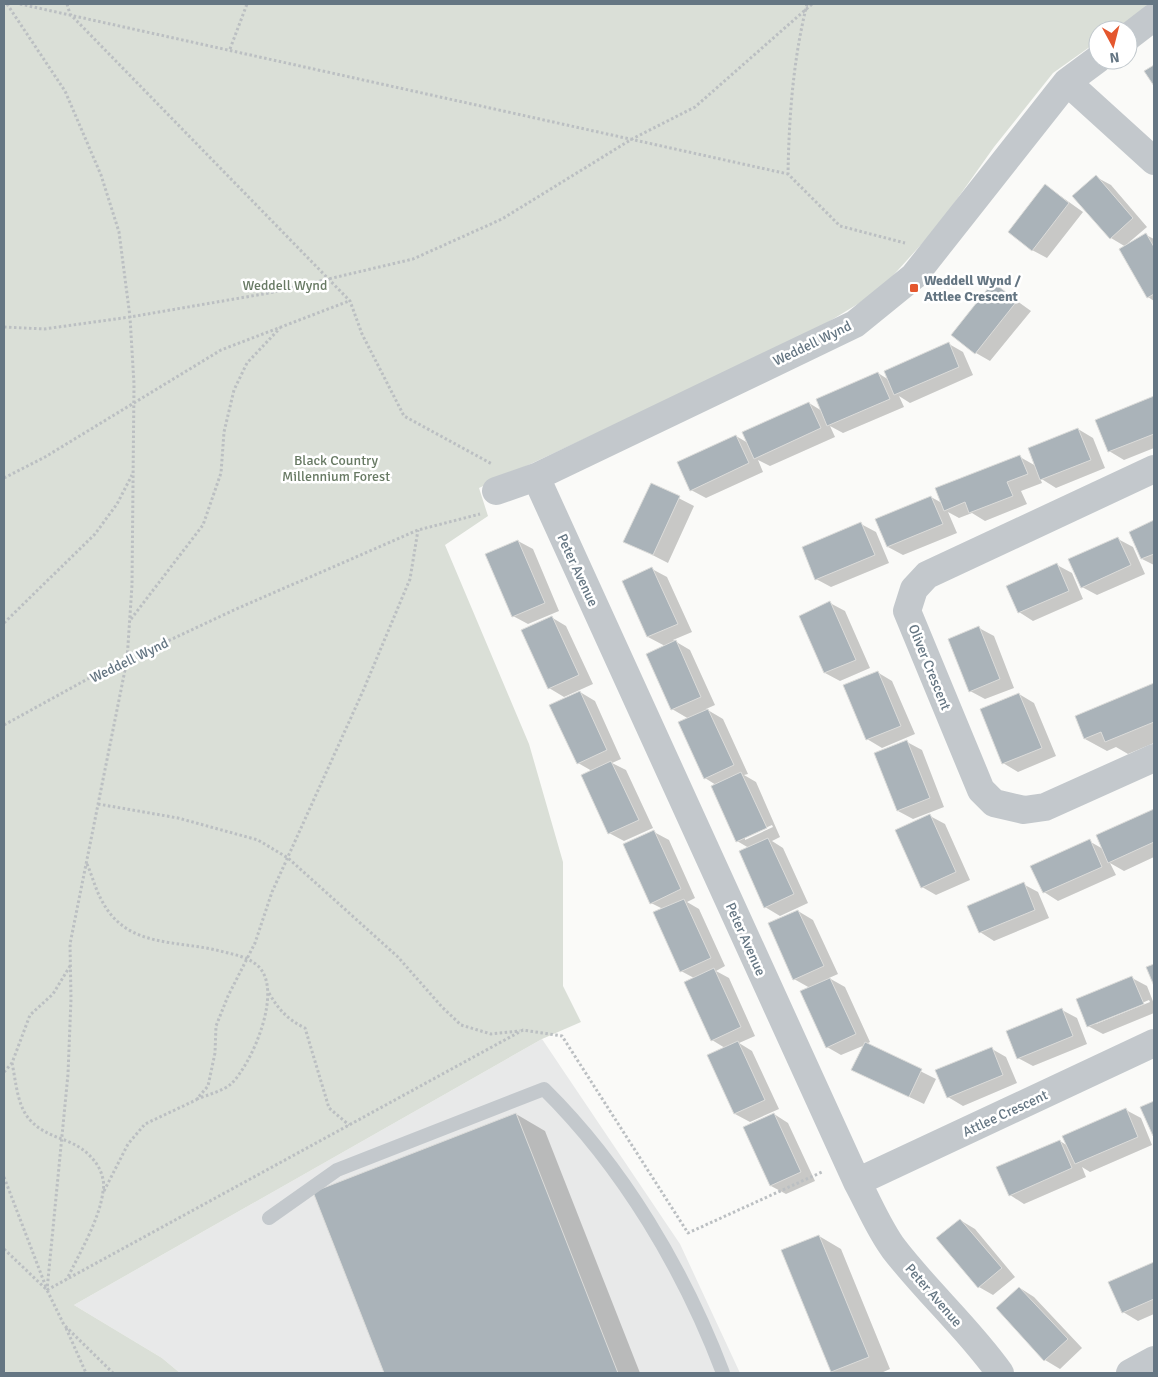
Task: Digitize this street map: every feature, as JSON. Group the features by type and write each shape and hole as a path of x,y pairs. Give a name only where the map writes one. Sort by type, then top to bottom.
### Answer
{"street":[{"path":"1138,29 1154,17"},
{"name":"Weddell Wynd","path":"496,491 536,477 854,324 914,276 1067,82 1088,66"},
{"path":"1067,82 1154,162"},
{"name":"Oliver Crescent","path":"1154,469 927,575 914,589 907,610 981,790 994,803 1024,810 1045,806 1154,758"},
{"name":"Peter Avenue","path":"536,477 856,1182 892,1247 937,1302 987,1355 1000,1373"},
{"name":"Attlee Crescent","path":"856,1182 1154,1043"},
{"path":"1130,1373 1154,1360"}],"lane":[{"path":"269,1218 337,1170 544,1089 569,1113 644,1212 710,1338 723,1373"}],"path":[{"path":"7,4 65,91 101,174 119,232 130,317 134,403 132,585 127,660 70,944 68,1065 47,1290"},
{"path":"20,4 788,174 840,226 911,244"},
{"path":"67,4 70,14 350,301 362,334 404,416 491,463 536,477"},
{"path":"230,50 246,4"},
{"path":"788,174 790,116 801,27 806,4"},
{"path":"4,327 44,329 130,317 269,293 414,259 502,219 632,139 695,107 812,4"},
{"path":"4,478 45,457 221,350 350,301"},
{"path":"130,620 203,525 221,473 224,432 234,390 247,363 281,327"},
{"path":"4,623 95,534 117,504 132,475"},
{"name":"Weddell Wynd","path":"4,725 127,660 234,610 418,530 480,514"},
{"path":"196,1100 208,1086 214,1053 216,1026 228,996 255,943 272,892 363,692 410,579 418,530"},
{"path":"98,804 178,818 258,840 288,858 398,956 442,1007 461,1025 491,1034 523,1030 562,1036 688,1233 828,1169 856,1182"},
{"path":"87,863 102,900 118,923 139,937 216,950 248,959 260,968 269,992 278,1008 293,1022 305,1028 329,1108 349,1125"},
{"path":"4,1072 12,1062 30,1015 53,994 71,966"},
{"path":"67,1280 96,1215 104,1191 128,1144 145,1124 230,1085 247,1065 260,1034 269,992"},
{"path":"47,1290 523,1030"},
{"path":"12,1062 19,1100 29,1120 45,1131 76,1143 90,1155 102,1173 104,1191"},
{"path":"4,1177 47,1290 86,1373"},
{"path":"4,1249 47,1290"},
{"path":"64,1325 113,1373"}],"shaded area":[{"path":"542,1039 680,1244 740,1373 180,1373 162,1358 74,1305"}],"green space":[{"name":"Weddell Wynd","path":"4,4 1153,4 1129,20 1088,20 1088,48 1053,73 994,147 938,226 879,291 807,335 479,488 488,516 445,545 529,744 563,862 563,986 581,1022 542,1039 74,1305 162,1358 180,1373 4,1373"}],"building":[{"path":"1154,65 1154,86 1144,71"},
{"path":"1096,175 1133,218 1110,239 1072,196"},
{"path":"1045,184 1069,203 1032,251 1008,232"},
{"path":"1146,233 1154,247 1154,294 1147,298 1119,249"},
{"path":"993,282 1017,301 975,354 951,335"},
{"path":"949,342 959,367 894,395 884,371"},
{"path":"878,372 890,399 827,426 816,399"},
{"path":"1154,396 1154,434 1108,452 1095,420"},
{"path":"809,402 821,428 754,459 742,432"},
{"path":"1078,428 1091,460 1040,480 1028,448"},
{"path":"736,435 749,463 690,491 677,462"},
{"path":"1020,455 1028,474 1007,482 1013,496 969,513 965,502 944,511 935,488"},
{"path":"651,483 680,496 653,555 623,542"},
{"path":"931,496 943,524 887,547 875,519"},
{"path":"1154,520 1154,554 1141,559 1129,532"},
{"path":"861,522 875,555 815,580 802,547"},
{"path":"1118,537 1131,565 1081,588 1068,559"},
{"path":"518,540 545,603 512,617 485,554"},
{"path":"1057,563 1069,591 1018,613 1006,586"},
{"path":"652,567 678,624 647,637 622,581"},
{"path":"830,601 856,660 824,673 799,616"},
{"path":"552,616 579,675 548,689 521,630"},
{"path":"979,626 1000,679 969,692 948,639"},
{"path":"676,640 701,697 671,710 646,654"},
{"path":"878,671 901,726 866,740 843,685"},
{"path":"1154,683 1154,722 1105,742 1101,732 1084,739 1075,716"},
{"path":"580,691 607,750 577,764 549,705"},
{"path":"1019,693 1042,748 1002,764 980,709"},
{"path":"708,709 734,765 704,779 678,722"},
{"path":"907,740 930,798 897,811 874,753"},
{"path":"611,761 639,820 608,834 581,775"},
{"path":"741,772 767,828 736,842 711,786"},
{"path":"1154,809 1154,842 1108,863 1096,835"},
{"path":"930,814 956,872 921,888 895,830"},
{"path":"654,830 681,889 650,904 623,844"},
{"path":"768,838 794,894 764,908 739,851"},
{"path":"1090,839 1102,867 1043,893 1030,866"},
{"path":"1024,882 1035,910 979,933 967,906"},
{"path":"684,899 711,958 680,972 653,912"},
{"path":"798,910 824,966 793,980 768,923"},
{"path":"1154,964 1154,986 1146,967"},
{"path":"714,968 741,1027 711,1041 684,982"},
{"path":"1132,976 1144,1004 1087,1027 1076,999"},
{"path":"830,978 856,1034 826,1048 800,991"},
{"path":"1062,1008 1073,1036 1017,1059 1006,1031"},
{"path":"738,1041 765,1100 734,1114 707,1055"},
{"path":"865,1042 922,1069 909,1097 851,1070"},
{"path":"992,1047 1003,1075 947,1098 935,1070"},
{"path":"1154,1101 1154,1135 1153,1136 1140,1107"},
{"path":"1126,1108 1138,1137 1075,1164 1062,1136"},
{"path":"516,1113 618,1373 384,1373 313,1192"},
{"path":"774,1113 801,1172 770,1186 743,1127"},
{"path":"1060,1140 1072,1168 1009,1196 996,1167"},
{"path":"960,1219 1002,1268 978,1288 936,1238"},
{"path":"819,1235 869,1357 831,1372 781,1250"},
{"path":"1154,1262 1154,1299 1122,1313 1108,1282"},
{"path":"1019,1287 1068,1339 1044,1361 996,1308"}],"place":[{"name":"Weddell Wynd / Attlee Crescent","path":"914,288"}],"park label":[{"name":"Black Country Millennium Forest","path":"336,468"}]}
